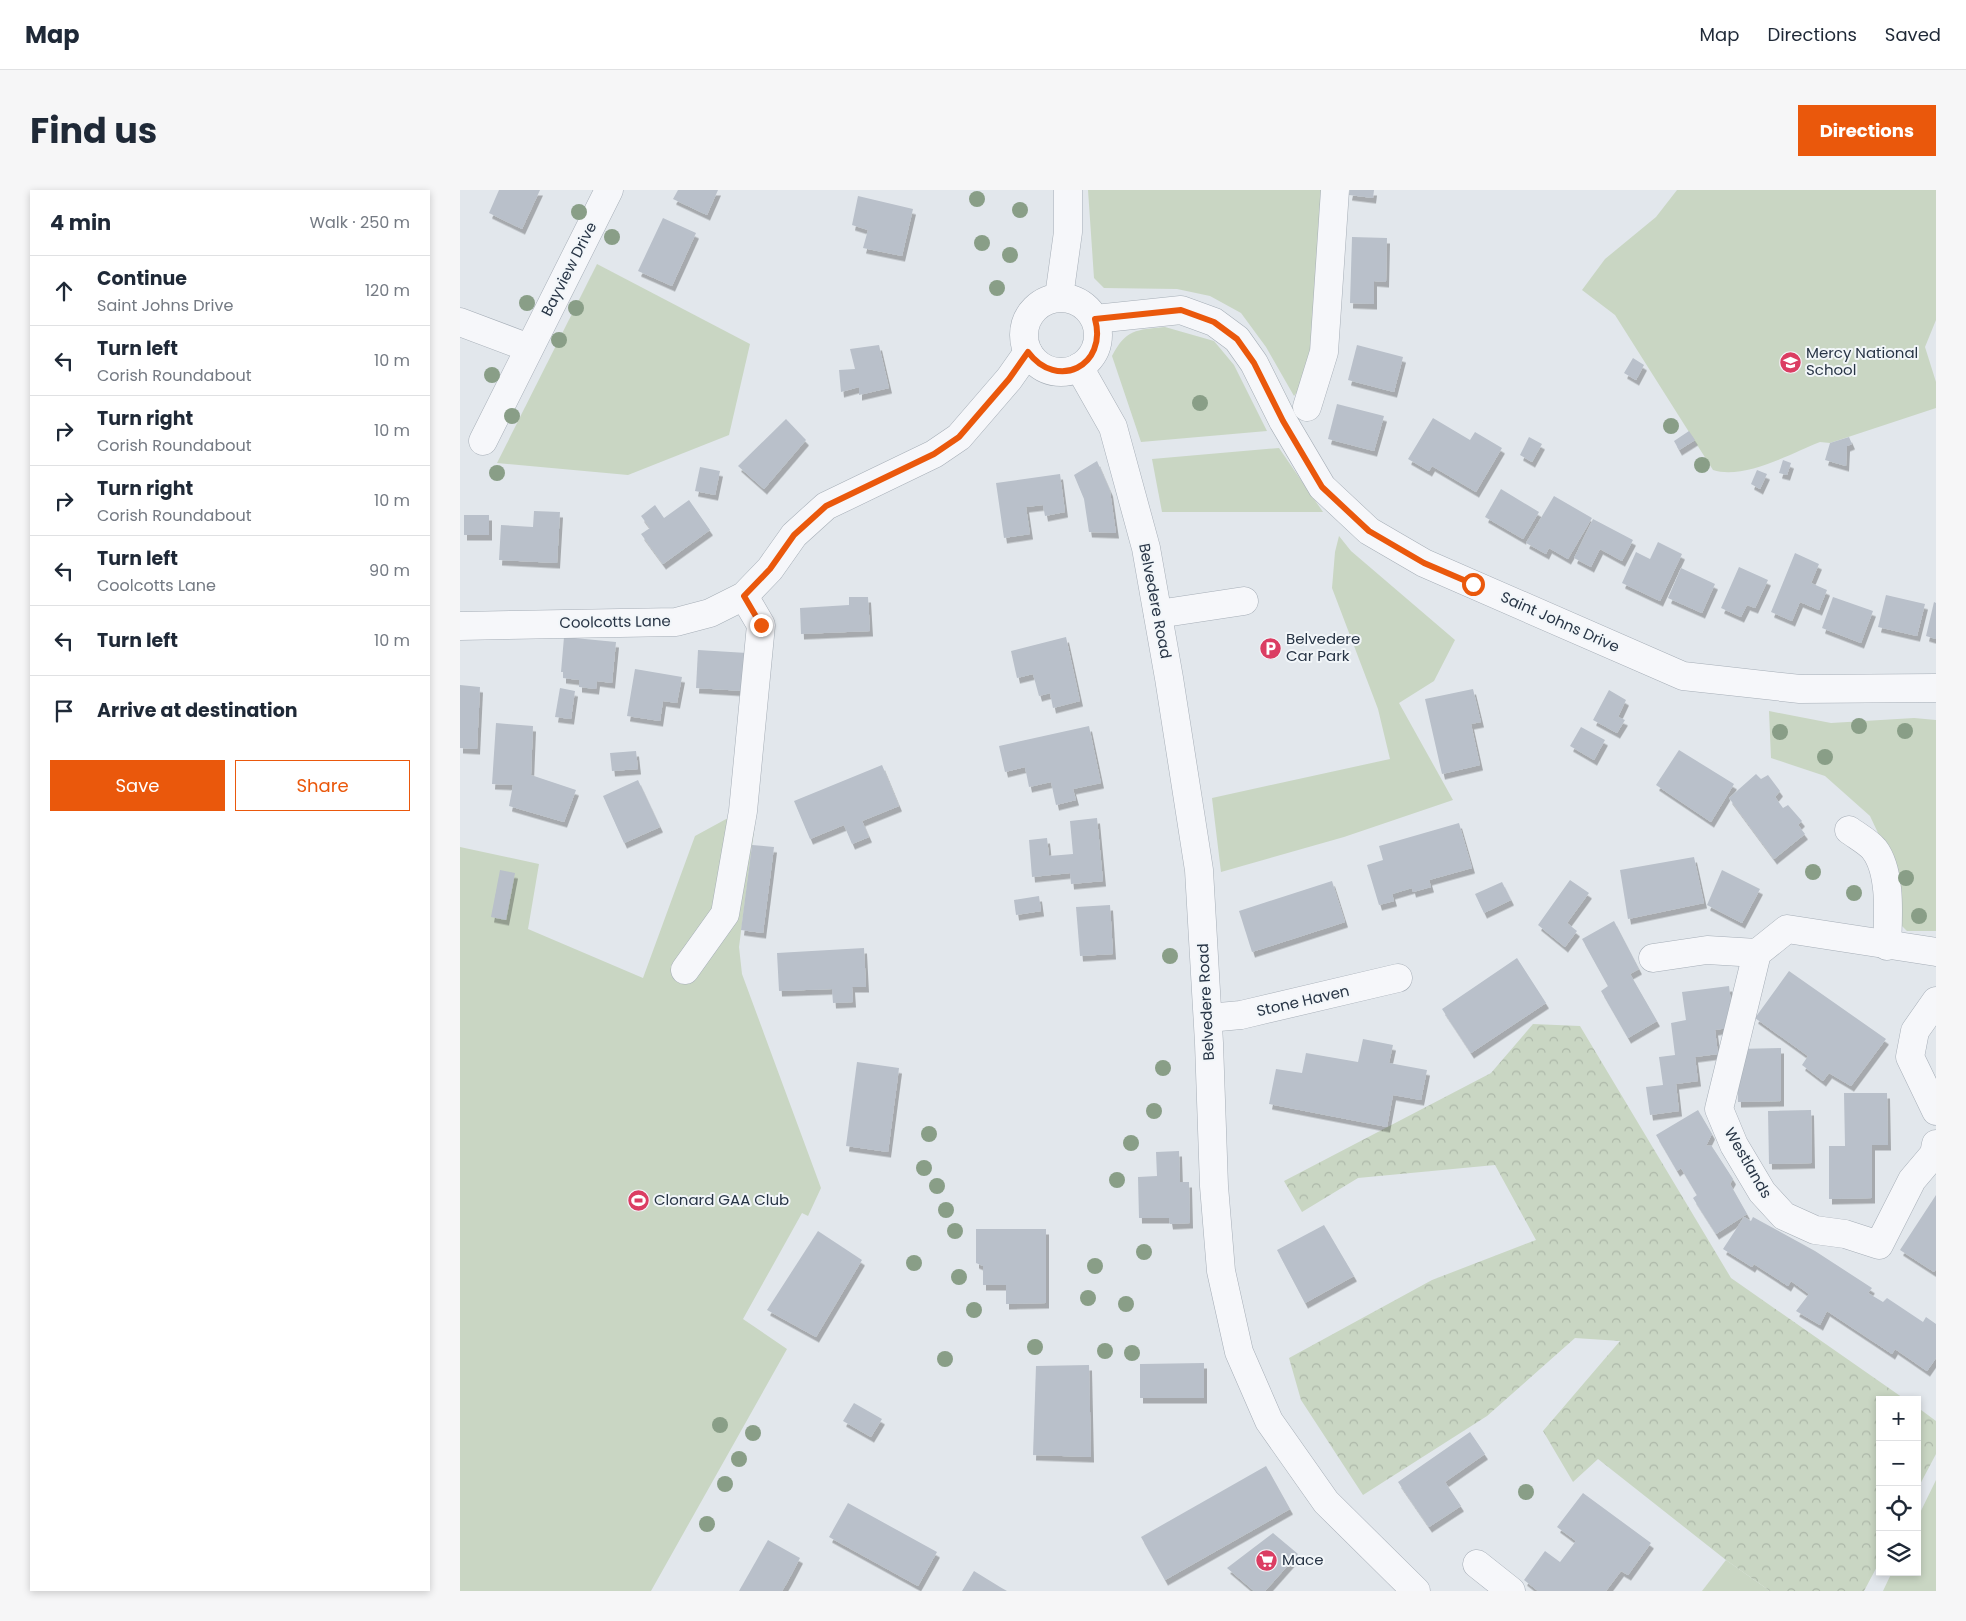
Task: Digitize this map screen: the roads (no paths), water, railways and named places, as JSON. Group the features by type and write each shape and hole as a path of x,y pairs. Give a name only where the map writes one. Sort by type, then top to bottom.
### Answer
{"street":[{"name":"Bayview Drive","path":"483,441 609,190"},
{"path":"1059,297 1068,232 1068,190"},
{"path":"1307,407 1324,352 1334,190"},
{"path":"1059,297 1080,303 1095,319 1098,335 1094,351 1080,367 1056,372 1035,362 1028,352 1024,340 1024,328 1028,316 1036,307 1047,300 1059,297"},
{"name":"Saint Johns Drive","path":"1095,319 1181,310 1214,322 1237,339 1254,363 1283,421 1322,487 1369,531 1424,563 1683,676 1800,689 1936,688"},
{"path":"460,322 529,348"},
{"name":"Coolcotts Lane","path":"460,626 676,622 710,613 744,596 770,569 794,535 826,506 934,454 959,437 1009,379 1028,352"},
{"name":"Belvedere Road","path":"1080,367 1113,427 1146,548 1158,614 1199,870 1208,1018 1214,1186 1221,1271 1239,1352 1269,1420 1326,1502 1416,1591"},
{"path":"685,970 725,914 743,811 761,625 744,596"},
{"path":"1158,614 1244,601"},
{"path":"1849,830 1874,850 1882,868 1888,888 1887,946"},
{"path":"1653,958 1707,950 1757,953 1787,930 1936,952"},
{"name":"Westlands","path":"1757,953 1719,1109 1734,1145 1762,1192 1784,1216 1815,1230 1845,1234 1878,1245 1912,1180 1934,1154 1936,1144"},
{"name":"Stone Haven","path":"1208,1018 1241,1016 1398,978"},
{"path":"1936,1001 1915,1031 1910,1057 1936,1111"},
{"path":"1477,1564 1511,1591"}],"place":[{"name":"Mercy National School","path":"1790,362"},
{"name":"Belvedere Car Park","path":"1270,648"},
{"name":"Clonard GAA Club","path":"638,1200"},
{"name":"Mace","path":"1266,1560"}]}
